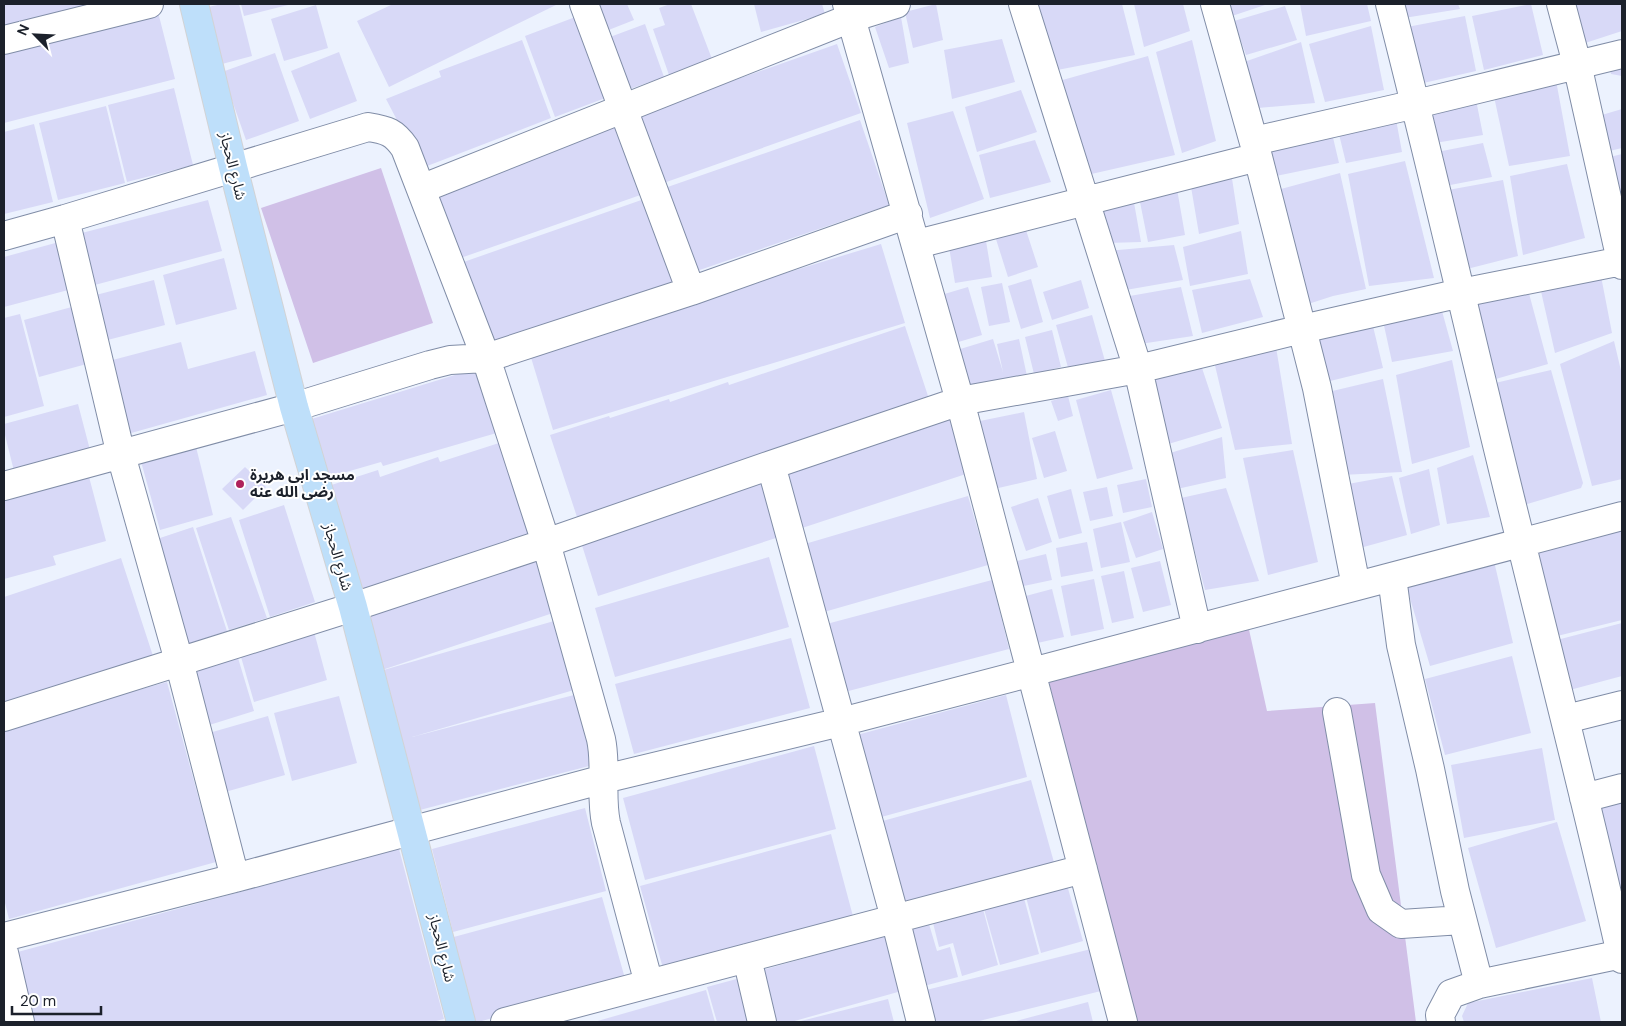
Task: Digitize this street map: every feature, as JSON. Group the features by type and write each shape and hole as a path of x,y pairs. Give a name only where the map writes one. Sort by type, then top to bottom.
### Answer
{"main road":[{"name":"شارع الحجاز","path":"194,4 294,408 352,607 461,1022"}],"street":[{"path":"4,40 149,4"},
{"path":"584,4 691,291"},
{"path":"421,189 623,109 849,11 896,4"},
{"path":"1023,4 1138,369 1197,629"},
{"path":"1215,4 1256,149 1317,388 1356,586"},
{"path":"1390,4 1416,104 1521,543 1566,719 1622,956 1479,984 1451,994 1440,1015 1441,1022"},
{"path":"4,717 352,607 546,543 960,401 1138,369 1461,293 1622,262 1577,64 1561,4"},
{"path":"849,11 960,401 1123,1022"},
{"path":"916,244 1085,201 1256,149 1416,104 1622,54"},
{"path":"4,236 65,220 368,127 383,129 396,136 405,148 486,358 546,543 601,739 604,752 602,801 606,823 649,984"},
{"path":"4,486 294,408 450,360 486,358 691,291 908,214"},
{"path":"65,220 121,455 179,661 235,878"},
{"path":"771,465 895,918 921,1022"},
{"path":"4,937 235,878 604,779 841,722 1622,516"},
{"path":"1392,577 1401,645 1462,920 1479,984"},
{"path":"1566,719 1622,705"},
{"path":"1337,712 1366,875 1381,910 1401,924 1462,920"},
{"path":"1584,798 1622,788"},
{"path":"505,1022 1083,869"},
{"path":"4,953 20,1022"},
{"path":"747,958 762,1022"}],"shaded area":[{"path":"381,168 433,323 313,363 261,208"},
{"path":"1246,616 1267,711 1375,703 1416,1022 1134,1022 1043,658"}],"building":[{"path":"4,4 90,4 4,27"},
{"path":"222,4 239,4 252,56 222,64 208,7"},
{"path":"241,4 292,4 244,16"},
{"path":"393,4 558,4 389,87 357,21"},
{"path":"589,4 627,4 634,20 601,33"},
{"path":"670,4 691,4 712,59 669,75 653,29 665,25 659,8"},
{"path":"754,4 822,4 825,14 761,32"},
{"path":"936,4 943,40 913,48 905,12"},
{"path":"1032,4 1122,4 1135,55 1052,71"},
{"path":"1134,4 1183,4 1190,31 1144,47"},
{"path":"1229,4 1268,4 1232,16"},
{"path":"1300,4 1367,4 1371,21 1306,36"},
{"path":"1400,4 1458,4 1460,9 1404,18"},
{"path":"1531,4 1543,55 1484,70 1472,16"},
{"path":"1568,4 1622,4 1622,31 1579,45"},
{"path":"316,5 328,48 284,61 271,19"},
{"path":"1285,6 1297,40 1246,55 1234,21"},
{"path":"157,8 175,79 4,123 4,47"},
{"path":"586,13 616,94 555,117 525,36"},
{"path":"1465,16 1476,71 1419,84 1407,27"},
{"path":"901,17 909,63 889,68 875,27"},
{"path":"645,24 664,77 621,92 602,40"},
{"path":"1371,26 1384,90 1325,102 1309,44"},
{"path":"1002,39 1015,82 952,99 944,50"},
{"path":"522,40 551,118 422,168 386,99 441,77 439,71"},
{"path":"1192,40 1216,141 1182,153 1156,52"},
{"path":"1301,42 1315,103 1258,108 1244,62"},
{"path":"837,44 861,113 658,185 633,116"},
{"path":"339,52 357,101 310,119 291,71"},
{"path":"275,53 299,121 246,140 222,72"},
{"path":"1148,56 1175,155 1087,175 1059,81"},
{"path":"1622,59 1622,76 1611,74 1609,62"},
{"path":"1555,75 1570,156 1509,166 1493,92"},
{"path":"174,88 193,165 127,182 108,105"},
{"path":"1021,90 1037,132 977,152 965,107"},
{"path":"1475,95 1483,135 1435,143 1426,109"},
{"path":"106,106 125,183 58,200 39,123"},
{"path":"1622,109 1622,148 1605,152 1595,117"},
{"path":"953,111 984,199 930,218 907,123"},
{"path":"1395,114 1402,152 1346,163 1338,130"},
{"path":"860,120 889,205 688,274 659,190"},
{"path":"626,123 649,192 452,261 429,199 490,171"},
{"path":"34,124 53,202 4,214 4,132"},
{"path":"1331,129 1339,163 1276,176 1269,144"},
{"path":"1035,140 1051,182 990,198 979,155"},
{"path":"1483,143 1492,177 1445,186 1437,152"},
{"path":"1622,154 1622,238 1606,158"},
{"path":"1405,161 1434,278 1369,286 1348,174"},
{"path":"1567,164 1585,238 1523,255 1510,176"},
{"path":"1231,172 1239,224 1199,234 1190,181"},
{"path":"1340,173 1366,289 1333,296 1305,305 1281,189"},
{"path":"1503,180 1518,256 1463,270 1448,190"},
{"path":"1177,189 1185,235 1148,242 1139,197"},
{"path":"650,197 679,281 486,347 455,265"},
{"path":"1133,197 1141,242 1107,243 1095,205"},
{"path":"208,200 222,251 91,286 78,234"},
{"path":"1025,227 1038,267 1008,277 995,236"},
{"path":"1241,231 1248,274 1190,286 1183,247"},
{"path":"986,241 992,277 955,283 949,247"},
{"path":"59,242 72,289 4,307 4,257"},
{"path":"881,244 905,323 553,430 529,351"},
{"path":"1174,245 1183,280 1120,291 1107,251"},
{"path":"224,258 237,309 176,325 163,275"},
{"path":"1600,271 1612,333 1555,353 1540,287"},
{"path":"1031,279 1043,322 1021,329 1008,286"},
{"path":"1250,279 1263,317 1202,333 1192,290"},
{"path":"154,280 165,325 100,342 88,297"},
{"path":"1081,280 1089,308 1052,320 1043,292"},
{"path":"1002,283 1010,322 989,326 981,287"},
{"path":"1527,286 1548,364 1489,381 1472,302"},
{"path":"968,287 982,335 955,343 941,295"},
{"path":"1181,287 1193,336 1140,344 1124,297"},
{"path":"79,305 94,362 39,377 24,320"},
{"path":"1442,311 1453,351 1392,362 1383,321"},
{"path":"20,314 44,406 4,417 4,318"},
{"path":"1092,315 1105,361 1069,371 1056,325"},
{"path":"1372,322 1383,368 1322,383 1312,335"},
{"path":"905,326 929,399 577,517 550,435 669,399 670,402 728,382 729,385"},
{"path":"1052,330 1061,367 1034,374 1025,337"},
{"path":"993,339 1003,372 997,344 1019,339 1027,376 1006,381 1005,378 969,389 957,350"},
{"path":"1275,341 1292,444 1235,450 1213,357"},
{"path":"1614,341 1622,375 1622,479 1592,486 1560,364"},
{"path":"181,342 188,369 255,351 267,395 124,435 105,362"},
{"path":"1452,360 1470,447 1412,464 1396,375"},
{"path":"1201,365 1222,428 1165,445 1149,379"},
{"path":"481,367 500,432 383,466 381,462 322,479 305,421"},
{"path":"1551,370 1583,483 1581,488 1521,506 1491,384"},
{"path":"1383,379 1402,472 1341,475 1324,393"},
{"path":"1111,390 1133,469 1097,479 1076,400"},
{"path":"1068,396 1073,416 1058,421 1051,401"},
{"path":"78,404 90,450 14,471 4,424"},
{"path":"1024,412 1037,479 994,489 980,421"},
{"path":"954,416 972,472 796,530 778,474"},
{"path":"1055,431 1067,471 1044,478 1032,438"},
{"path":"1222,437 1226,478 1177,489 1167,454"},
{"path":"499,443 529,535 354,594 319,489 378,470 380,477 438,457 440,462"},
{"path":"196,447 213,515 160,530 140,458"},
{"path":"1293,450 1318,562 1268,575 1243,458"},
{"path":"1473,455 1490,517 1447,524 1437,468"},
{"path":"245,467 266,487 243,510 222,489"},
{"path":"1429,469 1440,525 1411,534 1399,478"},
{"path":"88,473 106,541 53,556 56,565 4,579 4,496"},
{"path":"1392,476 1407,535 1360,548 1348,484"},
{"path":"1146,479 1152,507 1123,513 1117,485"},
{"path":"760,480 779,537 598,596 580,539"},
{"path":"1107,487 1113,516 1090,521 1083,492"},
{"path":"1226,488 1259,581 1205,590 1181,498"},
{"path":"1071,489 1082,533 1059,539 1047,496"},
{"path":"968,496 988,565 817,614 798,546"},
{"path":"1038,498 1052,542 1026,551 1011,507"},
{"path":"284,505 315,602 270,617 239,520"},
{"path":"1152,512 1163,549 1136,558 1123,522"},
{"path":"231,517 267,618 229,630 196,528"},
{"path":"1121,522 1130,562 1101,568 1093,529"},
{"path":"1622,526 1622,620 1549,638 1528,549"},
{"path":"193,527 227,631 188,644 154,540"},
{"path":"1087,542 1093,571 1061,577 1056,548"},
{"path":"1046,554 1052,580 1019,587 1013,562"},
{"path":"537,555 556,612 376,672 357,614"},
{"path":"769,557 789,627 615,677 595,608"},
{"path":"121,558 153,656 4,705 4,597"},
{"path":"1160,561 1171,605 1143,612 1131,568"},
{"path":"1494,561 1513,643 1430,666 1407,588"},
{"path":"1124,571 1134,618 1112,623 1101,576"},
{"path":"1094,579 1104,629 1071,636 1061,586"},
{"path":"992,580 1009,649 837,694 819,626"},
{"path":"1052,589 1064,637 1033,644 1022,597"},
{"path":"554,621 574,690 412,737 574,695 593,765 416,811 380,671"},
{"path":"1622,623 1622,676 1566,691 1553,641"},
{"path":"313,628 327,680 254,702 239,650"},
{"path":"791,638 810,708 634,754 615,684"},
{"path":"235,648 254,711 203,727 184,664"},
{"path":"1512,656 1531,733 1445,755 1425,679"},
{"path":"167,682 216,862 9,919 4,899 4,727"},
{"path":"1006,695 1027,777 874,819 853,736"},
{"path":"339,696 357,763 292,781 274,713"},
{"path":"268,716 285,775 218,794 202,735"},
{"path":"814,746 836,829 645,880 623,798"},
{"path":"1542,748 1555,820 1464,838 1451,765"},
{"path":"1031,780 1055,866 902,907 879,822"},
{"path":"1622,801 1622,926 1593,811"},
{"path":"585,808 606,891 453,932 432,849"},
{"path":"1557,822 1586,921 1496,948 1468,848"},
{"path":"831,834 854,920 664,972 640,886"},
{"path":"399,849 444,1019 432,1022 32,1022 14,953"},
{"path":"1067,885 1083,941 1041,953 1026,897"},
{"path":"602,897 626,982 473,1022 450,938"},
{"path":"1024,898 1039,954 1000,965 984,909"},
{"path":"983,909 998,965 962,976 953,943 939,947 933,923"},
{"path":"929,924 937,951 950,947 958,977 920,987 905,931"},
{"path":"890,934 905,990 791,1022 769,1022 756,972"},
{"path":"1091,949 1101,991 975,1022 925,1022 918,992"},
{"path":"744,977 757,1022 717,1022 707,987"},
{"path":"1592,978 1601,1022 1464,1022 1462,1016 1468,1003"},
{"path":"706,990 715,1022 594,1022"},
{"path":"888,999 894,1022 797,1022"},
{"path":"1088,1002 1093,1022 1012,1022"}],"place":[{"name":"مسجد ابي هريرة رضى الله عنه","path":"240,484"}]}
